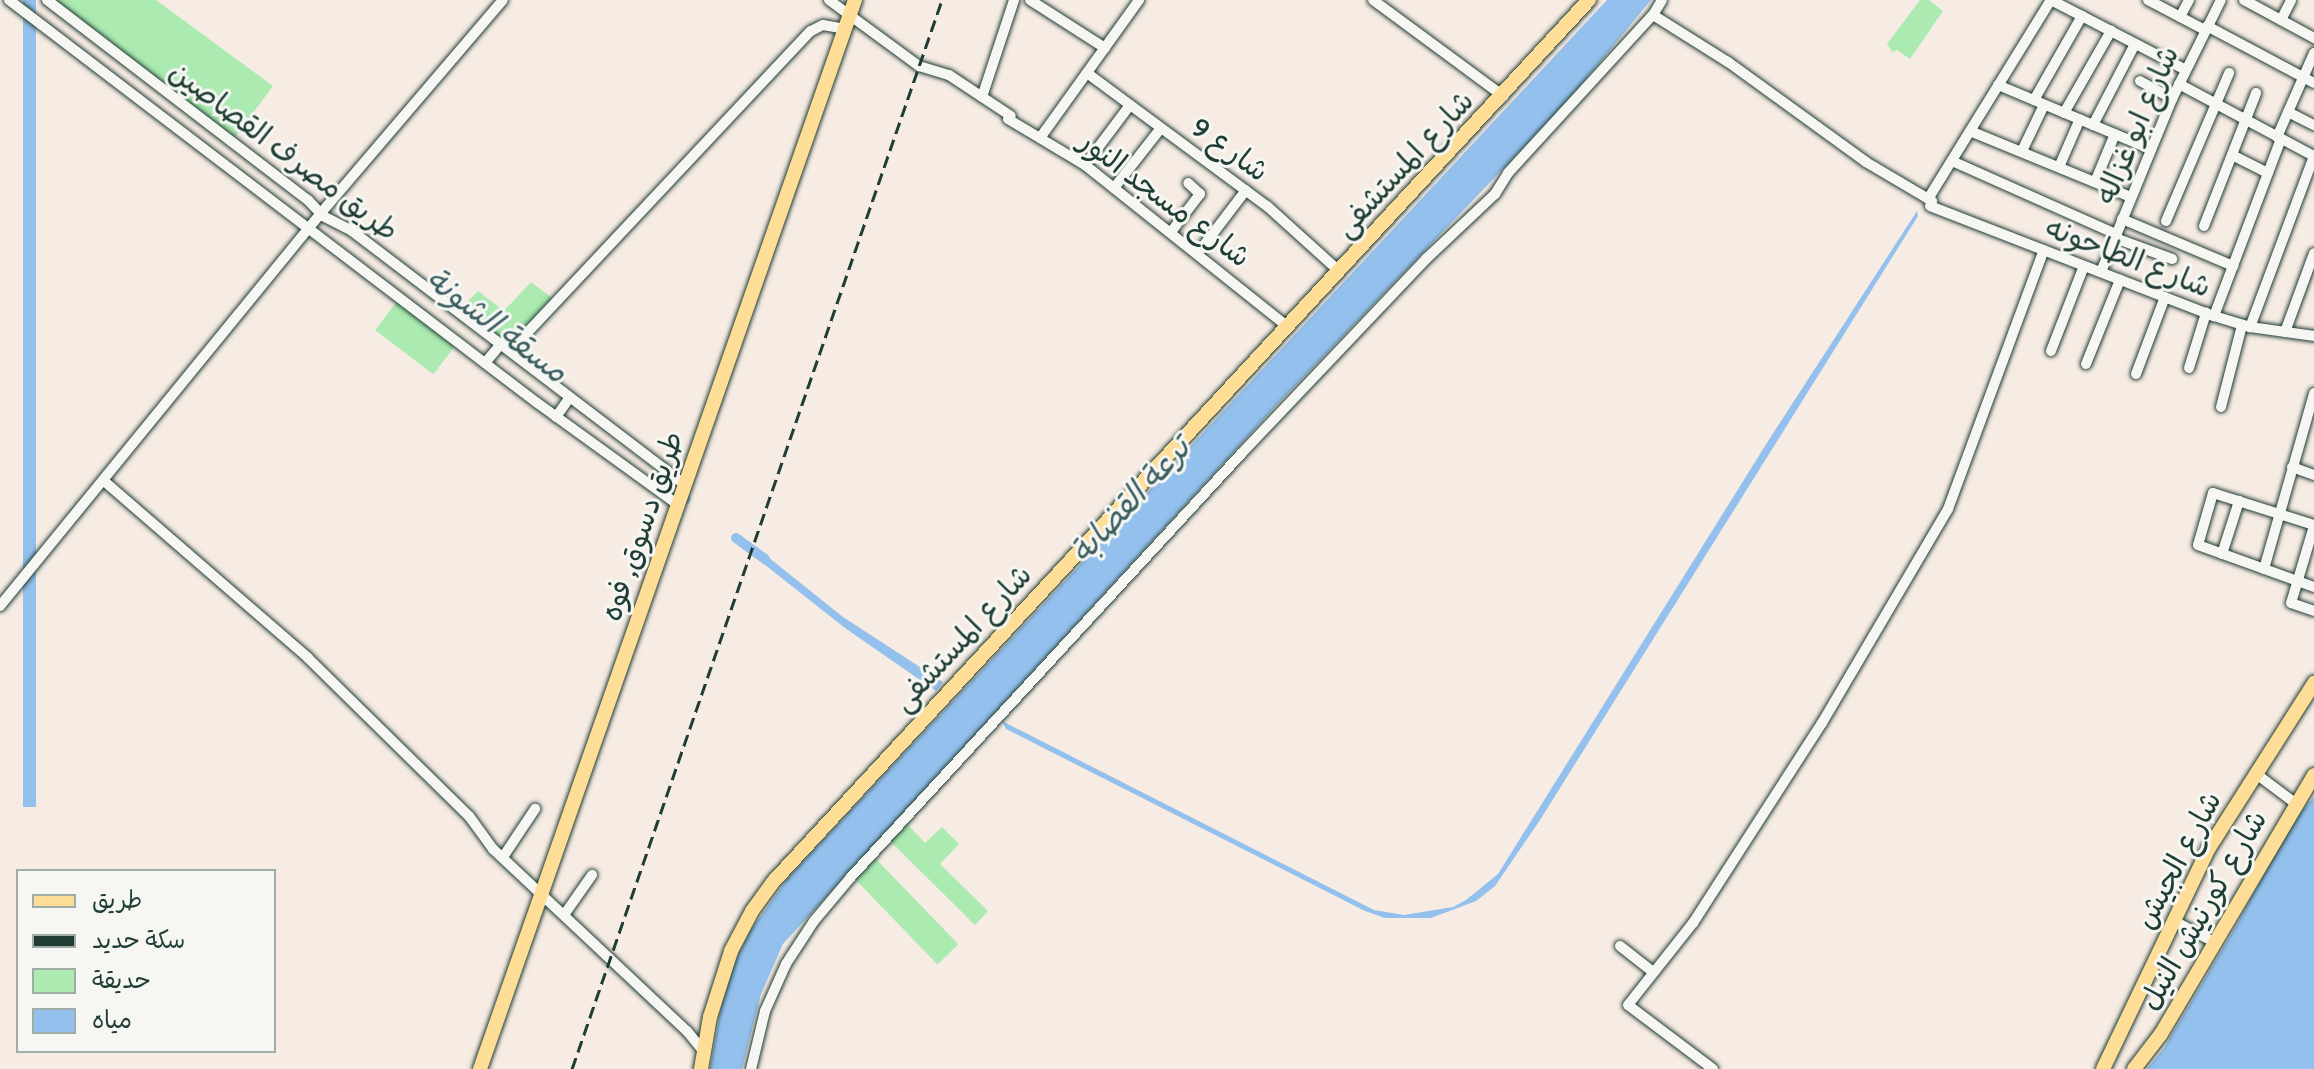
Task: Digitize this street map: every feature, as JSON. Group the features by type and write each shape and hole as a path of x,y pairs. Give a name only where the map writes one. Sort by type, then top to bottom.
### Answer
{"main road":[{"name":"طريق دسوق, فوه","path":"480,1069 855,0"},
{"name":"شارع المستشفى","path":"701,1069 703,1051 731,951 752,911 773,882 1589,0"},
{"name":"شارع الجيش","path":"2103,1069 2209,848 2314,683"},
{"name":"شارع كورنيش النيل","path":"2134,1069 2161,1034 2314,775"}],"street":[{"path":"9,0 556,417 677,504"},
{"name":"طريق مصرف القصاصين","path":"47,0 321,213 352,231 684,484"},
{"path":"0,606 321,213 503,0"},
{"name":"شارع مسجد النور","path":"829,0 848,22 919,66 949,75 1085,165 1287,326"},
{"path":"982,97 1014,0"},
{"path":"1030,0 1105,48"},
{"path":"1040,138 1139,0"},
{"path":"751,1069 765,1011 786,964 814,921 851,877 1241,454 1426,259 1495,194 1508,173 1653,15 1662,0"},
{"path":"1930,202 2051,0 2186,70"},
{"path":"2180,17 2189,0"},
{"name":"شارع ابو غزاله","path":"2101,272 2172,99 2221,0"},
{"path":"2244,0 2257,3 2314,38"},
{"path":"2281,20 2291,0"},
{"path":"1375,1 1503,96"},
{"path":"2155,2 2309,80"},
{"name":"شارع الطاحونه","path":"1653,15 1728,62 1866,162 1930,202 2210,315 2246,326 2314,336"},
{"path":"2022,151 2039,102 2082,16"},
{"path":"485,363 505,348 811,31 823,25 848,22"},
{"path":"2064,113 2111,31"},
{"path":"2093,125 2135,44"},
{"path":"2189,368 2233,266 2288,112 2309,80 2314,53"},
{"name":"شارع 9","path":"1087,73 1246,190 1339,271"},
{"path":"2166,221 2229,73"},
{"path":"2140,81 2172,99"},
{"path":"2179,84 2314,156 2246,326 2221,407"},
{"path":"1998,85 2150,149"},
{"path":"2204,226 2256,93"},
{"path":"1085,165 1130,105"},
{"path":"2288,112 2314,125"},
{"path":"2059,167 2080,119"},
{"path":"1114,188 1161,128"},
{"path":"1970,131 2131,197"},
{"path":"2095,182 2115,134"},
{"path":"2232,155 2268,173"},
{"path":"1952,161 2172,259"},
{"path":"1171,232 1200,194 1188,183"},
{"path":"1198,253 1246,190"},
{"path":"2122,219 2233,266"},
{"path":"1713,1069 1628,1005 1705,904 1850,679 1896,592 1948,509 2044,250"},
{"path":"2285,332 2314,253"},
{"path":"2051,351 2084,266"},
{"path":"2086,364 2120,280"},
{"path":"2136,374 2165,297"},
{"path":"2264,569 2314,393"},
{"path":"556,417 570,397"},
{"path":"2292,467 2314,475"},
{"path":"104,481 308,658 469,816 503,857 540,894 687,1031 703,1051"},
{"path":"2314,587 2298,581 2222,554 2198,545 2213,493 2314,526 2298,581 2291,603 2314,611"},
{"path":"2222,554 2239,501"},
{"path":"2255,773 2295,803"},
{"path":"503,857 535,809"},
{"path":"564,915 592,875"},
{"path":"2174,921 2214,942"},
{"path":"1620,946 1653,972"}],"green space":[{"path":"52,0 156,0 273,86 234,139"},
{"path":"1920,0 1929,0 1943,11 1910,59 1897,50 1892,52 1887,44"},
{"path":"531,282 552,298 507,346 460,309 478,291 504,311"},
{"path":"398,300 456,344 433,374 375,330"},
{"path":"907,824 925,843 942,827 959,844 940,864 988,911 975,925 890,841"},
{"path":"875,858 958,944 937,964 854,878"}],"water":[{"path":"23,0 36,0 36,807 23,807"},
{"path":"1607,0 1651,0 1566,103 1275,407 783,944 761,994 742,1069 710,1069 721,1006 733,966 750,931 787,879"},
{"path":"1917,211 1918,216 1540,820 1495,886 1476,901 1431,918 1385,918 1365,911 1006,729 1002,721 1374,910 1404,915 1453,907 1466,900 1498,874 1770,438"},
{"path":"758,549 843,617 943,682 936,691 845,628 760,561 755,556"},
{"path":"2314,797 2314,1069 2147,1069 2164,1048 2236,926 2292,822"}],"waterway":[{"name":"مسقة الشونة","path":"657,477 685,499"},
{"name":"مسقة الشونة","path":"736,538 765,559"}],"railway":[{"path":"572,1069 942,0"}],"water label":[{"name":"ترعة القضابة","path":"1130,500"}]}
